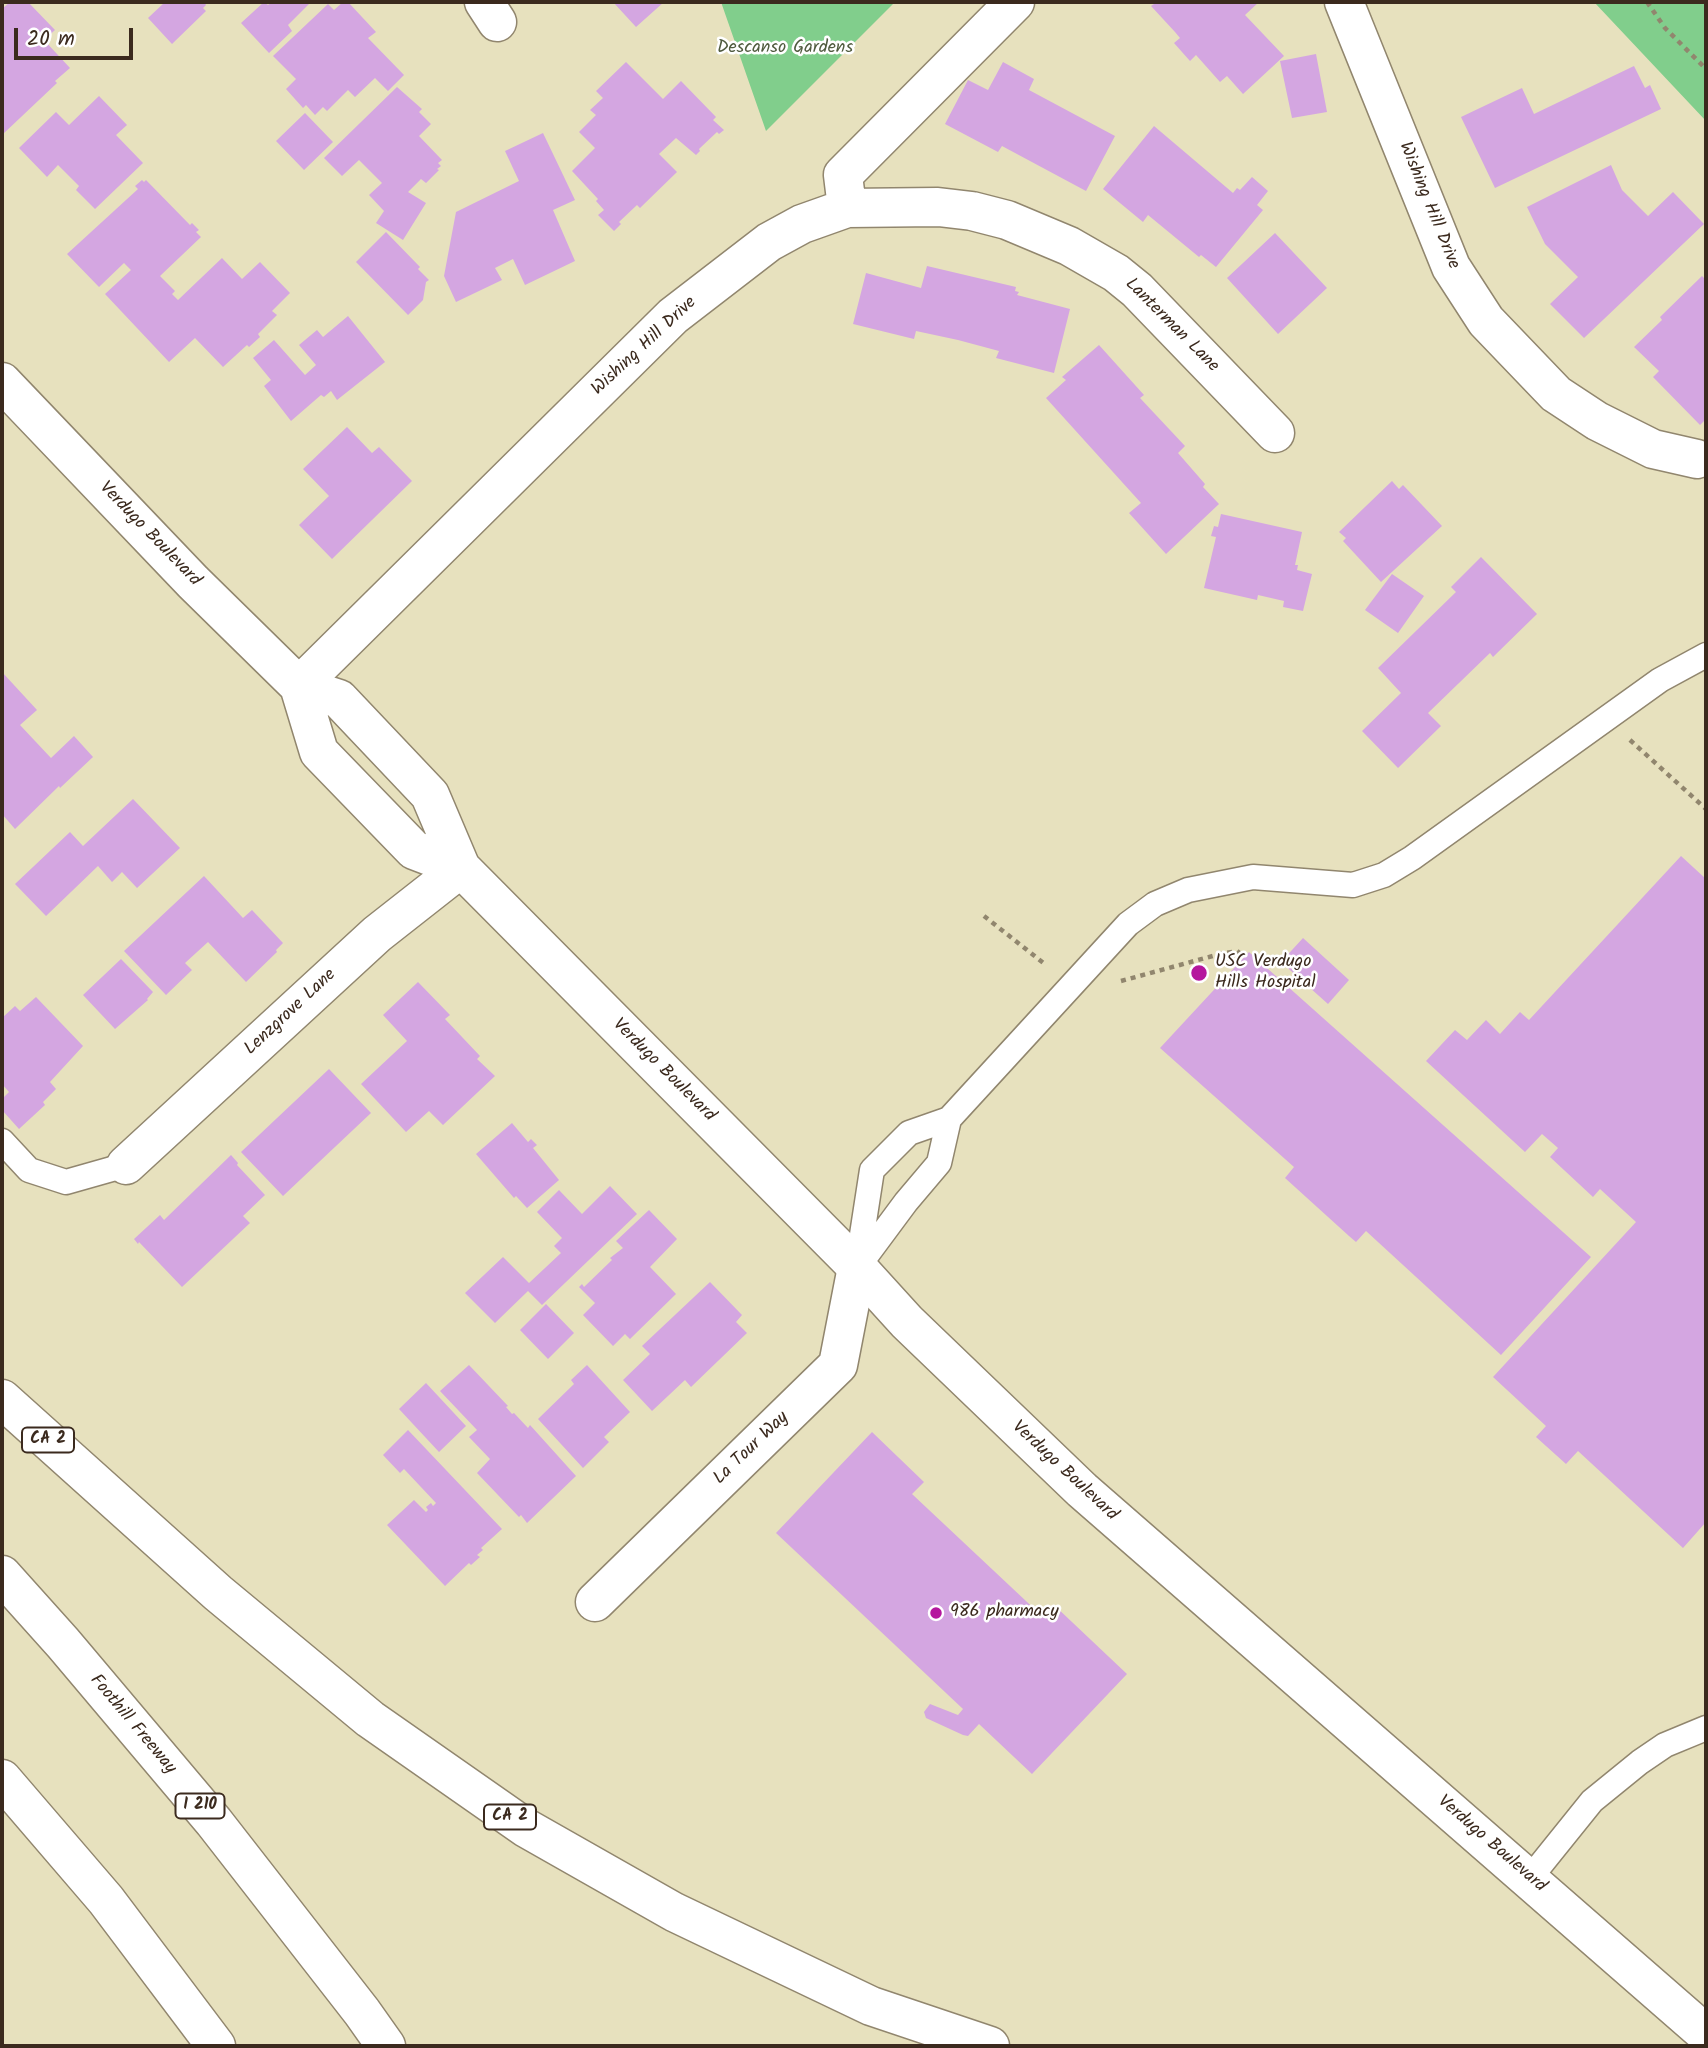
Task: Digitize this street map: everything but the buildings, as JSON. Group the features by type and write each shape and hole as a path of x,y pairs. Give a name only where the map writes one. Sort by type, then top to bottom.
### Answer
{"main road":[{"path":"847,208 843,175 1015,2"},
{"name":"Wishing Hill Drive","path":"1344,2 1451,267 1486,321 1556,394 1597,421 1653,449 1697,459"},
{"name":"Lanterman Lane","path":"847,208 938,207 972,211 1007,220 1069,246 1116,273 1137,290 1275,433"},
{"name":"Wishing Hill Drive","path":"299,686 673,316 769,242 802,224 847,208"},
{"name":"Verdugo Boulevard","path":"2,382 193,582 299,686 339,699 430,795 461,868 857,1267 907,1322 1082,1490 1706,2034"},
{"name":"Verdugo Boulevard","path":"299,686 319,751 414,850 461,868"},
{"name":"Lenzgrove Lane","path":"126,1165 377,934 461,868"},
{"name":"La Tour Way","path":"595,1602 838,1365 857,1267"},
{"name":"CA 2","path":"2,1399 218,1593 370,1719 526,1828 674,1912 871,2006 990,2046"},
{"name":"Foothill Freeway","path":"2,1575 214,1822 386,2046"},
{"path":"2,1779 106,1900 216,2046"}],"lane":[{"path":"857,1267 872,1170 909,1133 949,1119 1128,924 1155,904 1188,890 1253,877 1353,885 1384,875 1412,859 1660,680 1706,655"},
{"path":"857,1267 939,1163 949,1119"},
{"path":"2,1141 29,1170 66,1182 126,1165"},
{"path":"1530,1878 1592,1801 1665,1745 1706,1727"}],"path":[{"path":"1647,2 1665,28 1706,69"},
{"path":"1630,740 1706,809"},
{"path":"984,916 1055,972"},
{"path":"1113,983 1220,954 1237,951 1244,957"}],"green space":[{"name":"Descanso Gardens","path":"721,2 895,2 766,131"},
{"path":"1594,2 1706,2 1706,121"}],"place":[{"name":"USC Verdugo Hills Hospital","path":"1199,973"},
{"name":"986 pharmacy","path":"936,1613"}]}
